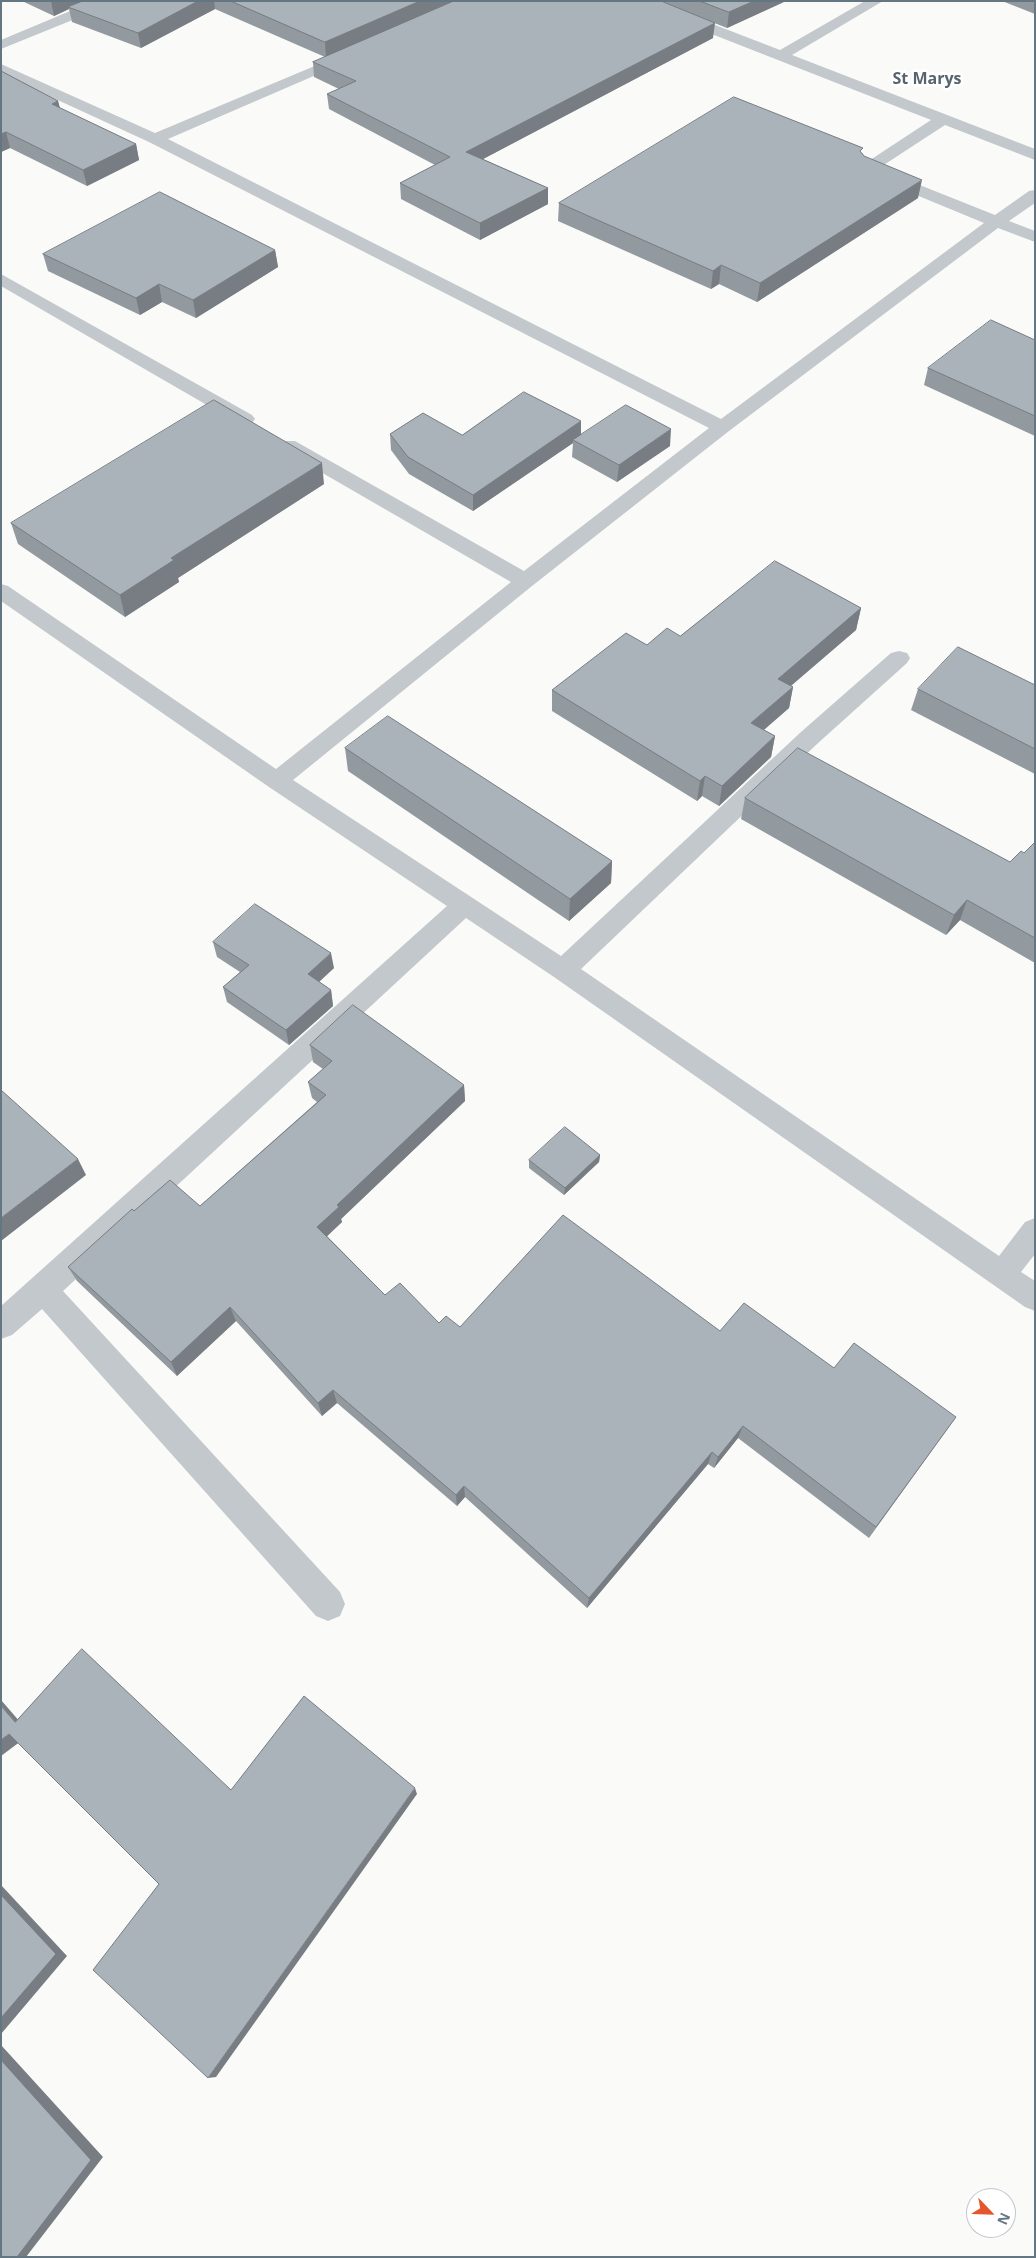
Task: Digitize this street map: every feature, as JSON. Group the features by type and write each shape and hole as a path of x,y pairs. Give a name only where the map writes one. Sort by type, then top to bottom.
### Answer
{"street":[{"path":"1,45 107,1"},
{"path":"640,1 1035,155"},
{"path":"782,55 876,1"},
{"path":"154,139 364,48"},
{"path":"1,68 154,139 722,427"},
{"path":"942,120 867,169 1035,238"},
{"path":"277,781 525,581 722,427 996,222 1035,195"},
{"path":"1,279 258,428"},
{"path":"276,437 525,581"},
{"path":"1,591 277,781 563,970 1035,1298"},
{"path":"563,970 808,738 899,658"},
{"path":"1,1325 43,1290 464,906"},
{"path":"1002,1275 1035,1231"},
{"path":"43,1290 328,1604"}],"building":[{"path":"83,1 198,1 138,33 68,7"},
{"path":"231,1 420,1 325,42"},
{"path":"454,1 661,1 715,23 466,152 548,188 480,223 400,183 450,157 327,94 356,81 313,62"},
{"path":"700,1 754,1 729,12"},
{"path":"1,71 58,101 52,104 136,144 83,170 6,132 1,134"},
{"path":"734,97 863,148 860,151 864,156 922,180 760,283 721,265 713,271 559,203"},
{"path":"160,192 275,250 193,300 159,284 136,298 43,254"},
{"path":"991,320 1035,340 1035,416 928,368"},
{"path":"524,392 581,421 473,495 408,457 390,434 423,413 462,435"},
{"path":"214,400 322,463 171,558 174,560 120,595 11,523"},
{"path":"626,405 671,429 619,465 573,440"},
{"path":"775,561 861,608 778,679 793,687 751,723 775,736 722,786 705,776 700,781 552,690 626,633 647,645 667,628 680,636"},
{"path":"958,647 1035,685 1035,749 918,689"},
{"path":"388,716 612,861 570,899 345,748"},
{"path":"798,748 1010,862 1021,851 1024,853 1035,842 1035,938 967,900 954,915 745,798"},
{"path":"255,904 331,953 308,974 331,990 286,1030 223,987 249,965 213,942"},
{"path":"353,1005 464,1085 337,1205 339,1207 317,1227 385,1295 400,1283 439,1323 446,1316 460,1327 563,1215 720,1331 744,1303 834,1368 854,1343 956,1417 876,1527 743,1426 718,1457 712,1452 589,1598 464,1486 456,1495 333,1390 318,1403 230,1307 171,1362 68,1267 132,1209 134,1211 170,1180 200,1206 326,1095 308,1082 332,1061 310,1045"},
{"path":"1,1090 78,1159 1,1218"},
{"path":"565,1127 600,1155 565,1188 529,1160"},
{"path":"82,1649 231,1790 304,1696 415,1788 208,2078 93,1970 159,1884 9,1734 1,1740 1,1706 15,1722"},
{"path":"1,1895 56,1954 1,2018"},
{"path":"1,2060 91,2160 17,2257 1,2257"}],"district":[{"name":"St Marys","path":"927,79"}]}
